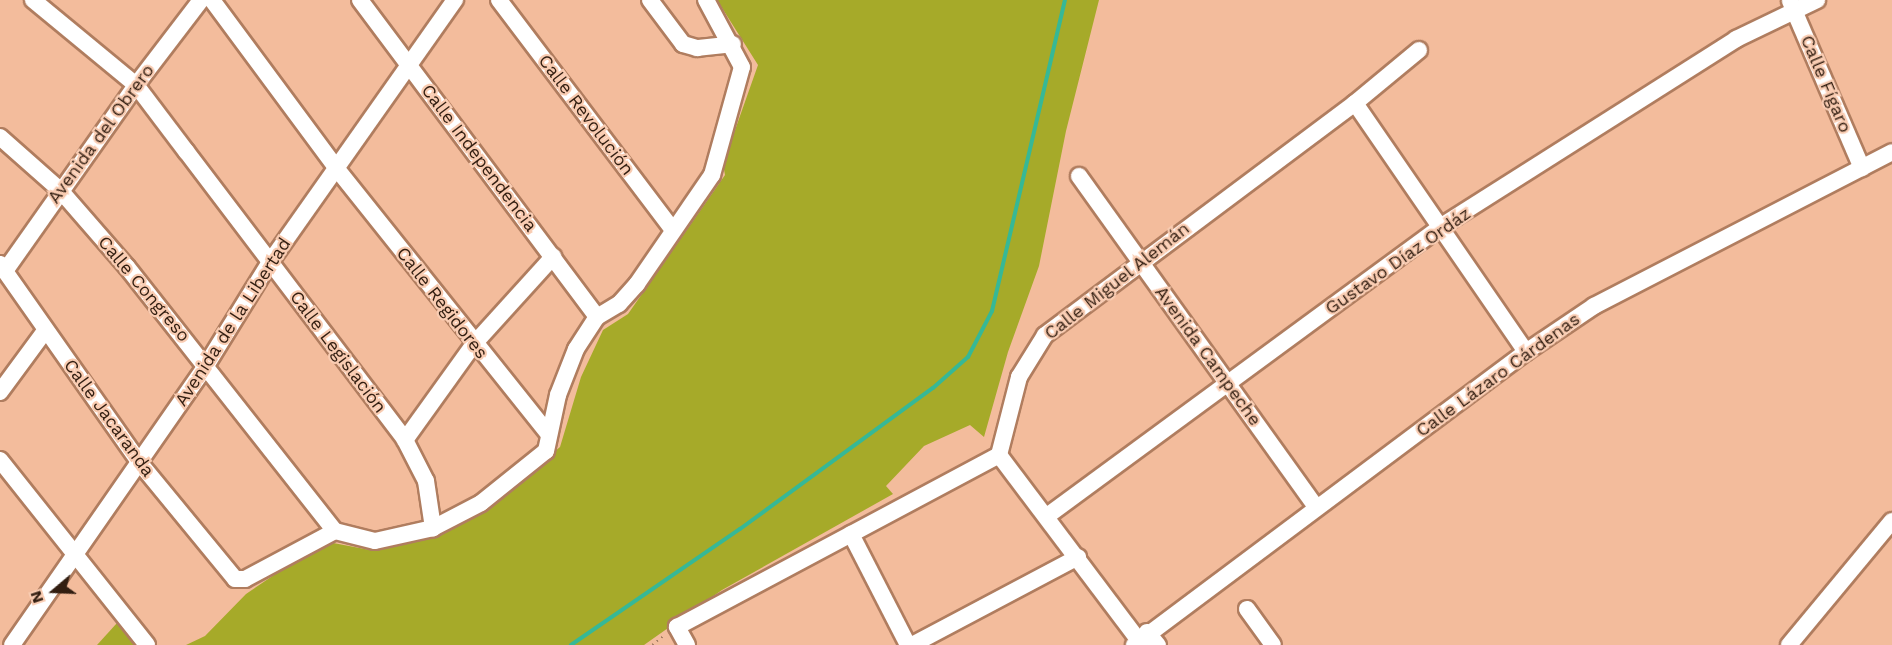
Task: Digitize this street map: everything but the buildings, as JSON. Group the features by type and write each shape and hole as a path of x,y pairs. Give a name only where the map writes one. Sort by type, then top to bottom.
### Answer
{"street":[{"name":"Calle Legislación","path":"33,0 136,85 405,440 426,481 432,500 433,528"},
{"name":"Avenida del Obrero","path":"3,267 201,0"},
{"name":"Calle Regidores","path":"212,0 337,169 474,344 549,435"},
{"name":"Calle Independencia","path":"360,0 597,317"},
{"name":"Avenida de la Libertad","path":"12,645 207,364 270,262 337,169 408,63 455,0"},
{"name":"Calle Revolución","path":"499,0 673,230"},
{"path":"650,0 683,44 697,48 733,44"},
{"path":"335,531 375,541 433,528 458,516 509,482 546,451 567,368 597,317 628,295 712,175 742,67 733,44 706,0"},
{"name":"Gustavo Díaz Ordáz","path":"1047,516 1440,227 1792,5 1817,0"},
{"name":"Calle Fígaro","path":"1792,5 1862,168"},
{"name":"Calle Miguel Alemán","path":"999,455 1019,377 1032,351 1062,319 1355,103 1419,50"},
{"path":"1355,103 1526,352"},
{"name":"Calle Congreso","path":"0,137 60,190 207,364 335,531"},
{"name":"Calle Lázaro Cárdenas","path":"1144,641 1316,507 1526,352 1613,296 1892,152"},
{"name":"Avenida Campeche","path":"1079,176 1316,507"},
{"path":"405,440 474,344 553,257"},
{"name":"Calle Jacaranda","path":"3,267 45,331 140,462 235,579 245,579 335,531"},
{"path":"0,392 45,331"},
{"path":"687,645 677,627 999,455 1144,641"},
{"path":"0,460 147,645"},
{"path":"1789,645 1892,521"},
{"path":"851,534 910,645 1078,557"},
{"path":"1247,609 1273,645"}],"shaded area":[{"path":"717,0 1099,0 1066,131 1039,266 1008,352 984,437 970,425 924,446 886,486 893,494 722,590 644,645 186,645 205,636 246,594 302,556 328,542 370,550 441,533 512,487 560,447 581,377 603,330 628,314 725,175 723,164 758,65"},
{"path":"117,623 137,645 97,645"}],"waterway":[{"path":"571,645 740,529 933,388 968,357 992,311 1065,0"}]}
